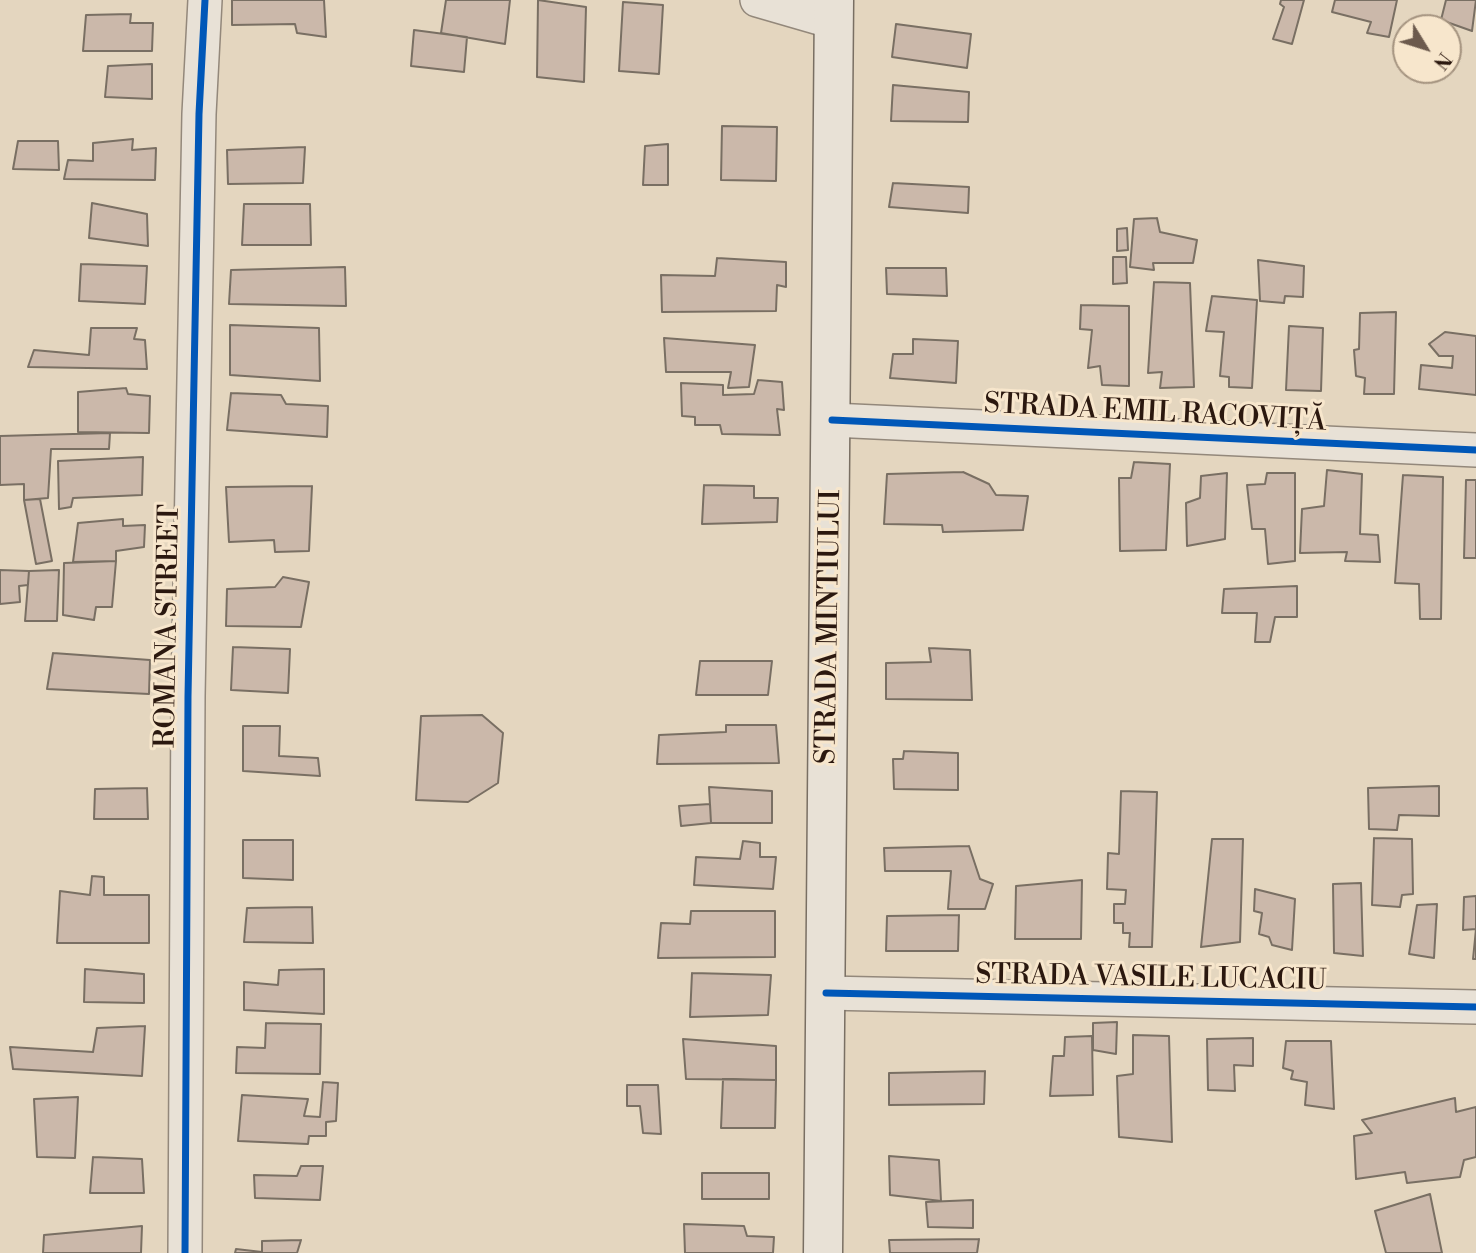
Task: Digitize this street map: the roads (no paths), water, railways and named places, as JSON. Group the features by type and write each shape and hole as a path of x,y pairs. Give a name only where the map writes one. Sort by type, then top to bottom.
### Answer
{"main road":[{"name":"STRADA MINTIULUI","path":"823,1253 834,11"}],"street":[{"name":"ROMANA STREET","path":"185,1253 188,696 198,128 205,0"},
{"path":"757,0 834,11"},
{"name":"STRADA EMIL RACOVIȚĂ","path":"832,420 1476,450"},
{"name":"STRADA VASILE LUCACIU","path":"826,993 1476,1007"}]}
